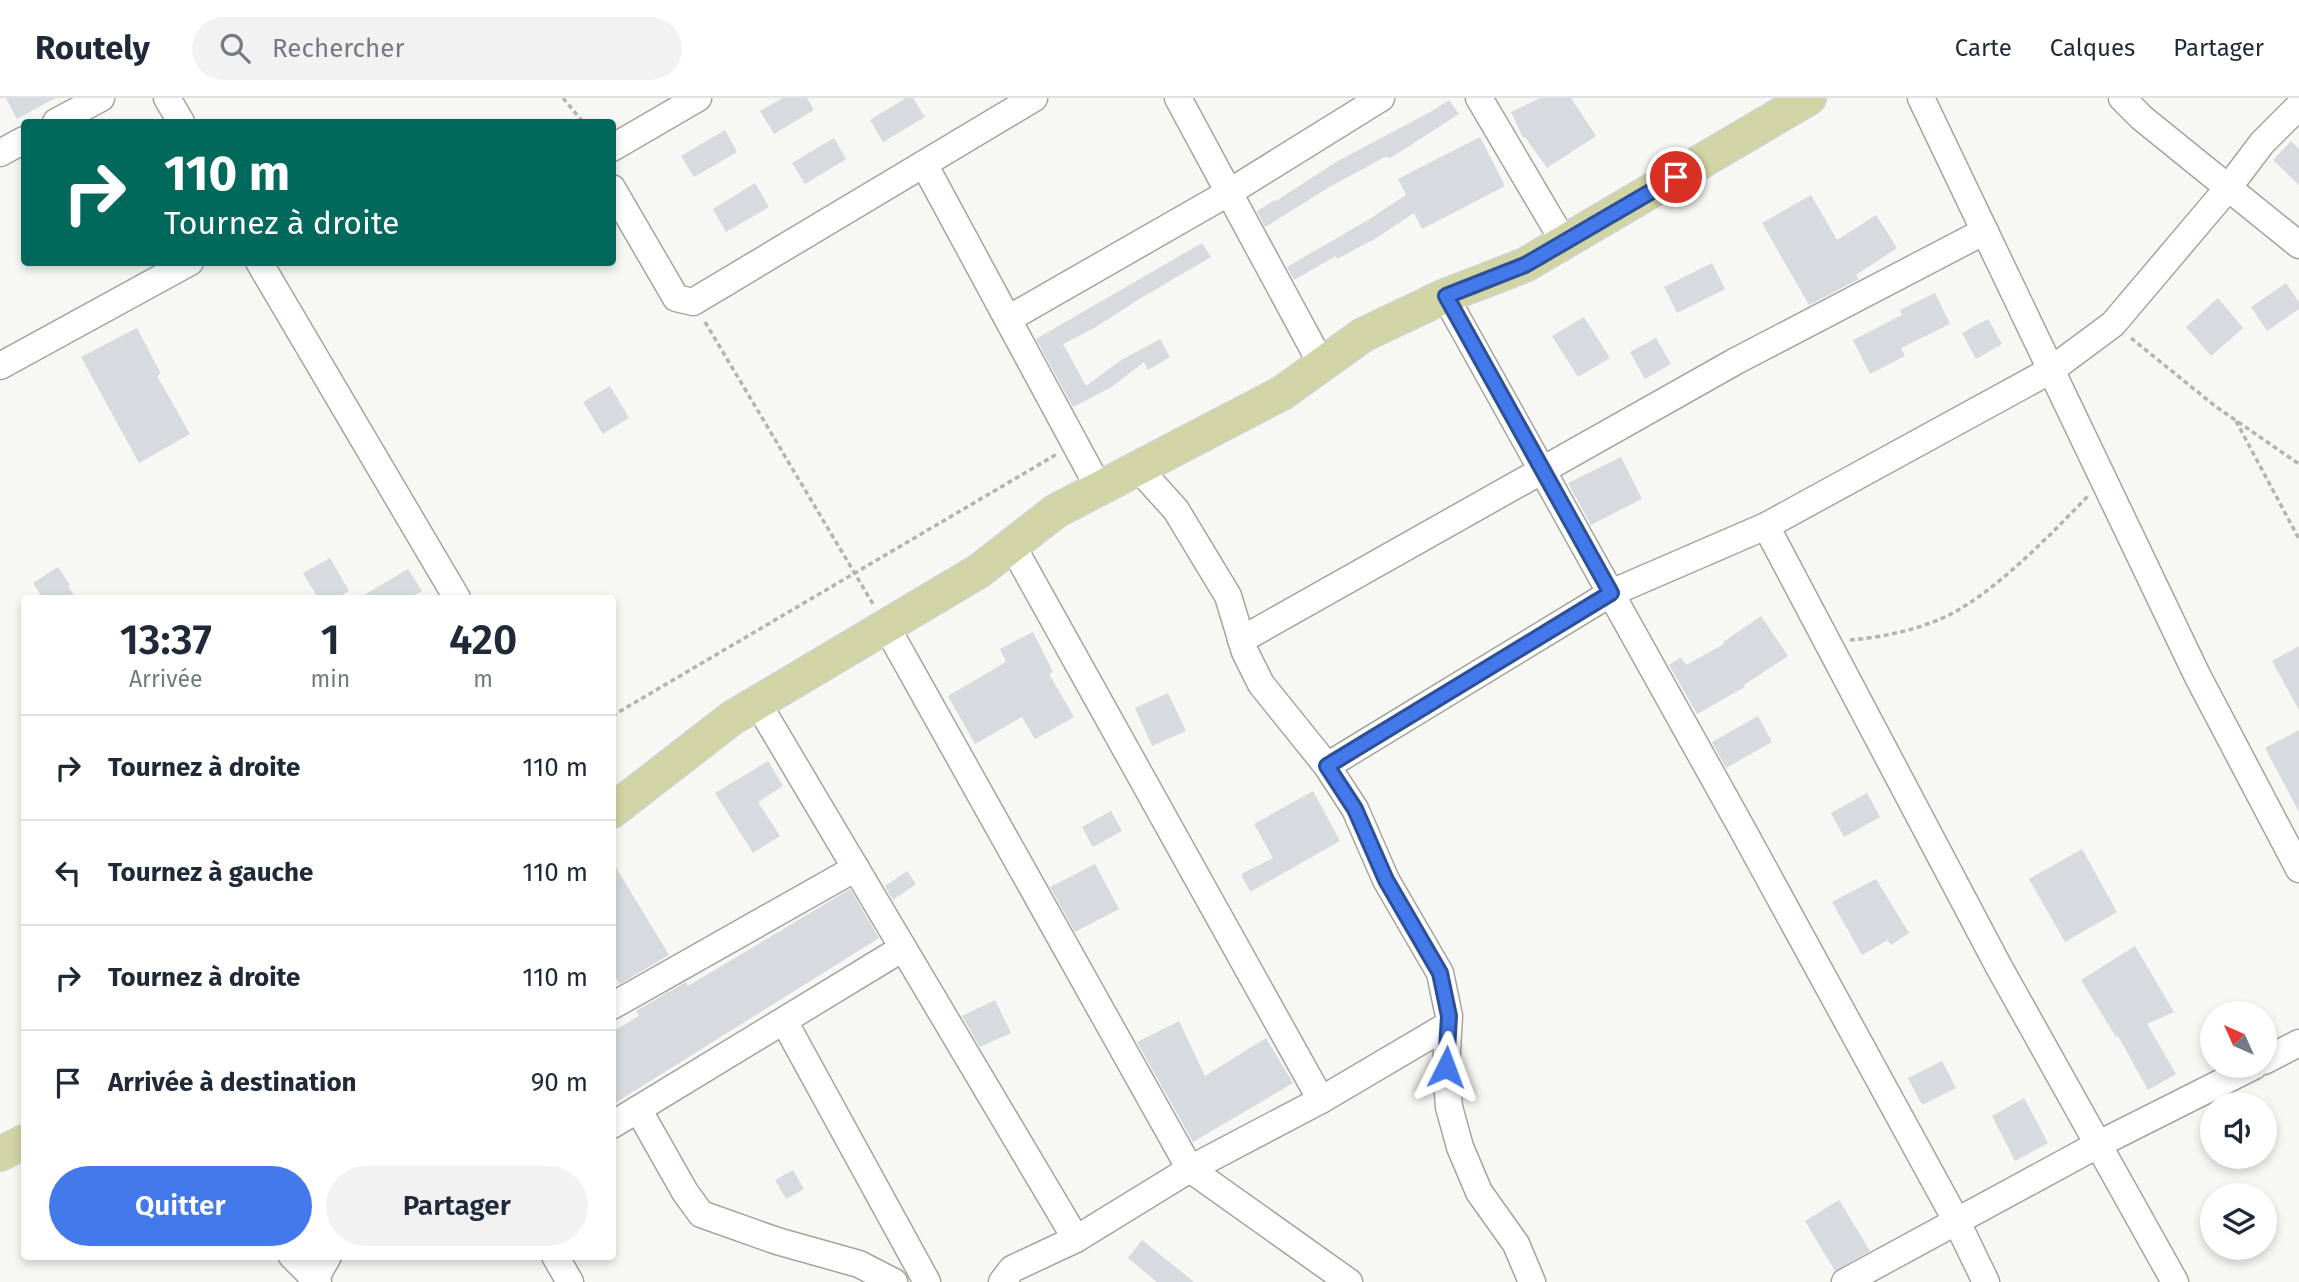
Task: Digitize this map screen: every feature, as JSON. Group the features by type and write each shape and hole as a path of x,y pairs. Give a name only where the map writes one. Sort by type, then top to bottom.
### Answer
{"main road":[{"path":"616,808 732,718 979,571 1056,511 1282,393 1363,335 1446,296 1525,265 1809,98"},
{"path":"0,1154 21,1144"}],"street":[{"path":"62,119 102,98"},
{"path":"167,98 179,119"},
{"path":"616,146 698,98"},
{"path":"616,195 676,298 694,302 1034,98"},
{"path":"1178,98 1322,365"},
{"path":"1008,319 1228,192 1381,98"},
{"path":"1479,98 1564,242"},
{"path":"1921,98 2197,675 2299,869"},
{"path":"2122,98 2142,118 2299,245"},
{"path":"1327,766 1611,593 1766,526 2051,370 2113,324 2228,188 2262,143 2299,106"},
{"path":"0,153 21,141"},
{"path":"924,164 1100,490"},
{"path":"1241,640 1736,360 1984,231"},
{"path":"0,366 183,266"},
{"path":"261,266 455,595"},
{"path":"1446,296 1955,1220 1986,1282"},
{"path":"1139,470 1177,510 1228,596 1241,640 1261,684 1327,766 1355,809 1386,880 1440,973 1449,1016 1446,1067 1449,1107 1460,1147 1479,1192 1516,1244 1532,1282"},
{"path":"1766,526 1999,967 2175,1282"},
{"path":"1012,545 1321,1100"},
{"path":"886,626 1190,1169 1349,1282"},
{"path":"757,702 1076,1238"},
{"path":"616,1004 856,868"},
{"path":"616,1123 903,948"},
{"path":"784,1021 927,1282"},
{"path":"1002,1282 1012,1269 1076,1238 1190,1169 1321,1100 1448,1025"},
{"path":"2277,1054 2299,1043"},
{"path":"1845,1282 1955,1220 2231,1078"},
{"path":"638,1109 685,1192 701,1214 777,1241 859,1264 894,1282"},
{"path":"296,1260 316,1281 326,1260"},
{"path":"557,1260 570,1282"}],"path":[{"path":"563,98 580,119"},
{"path":"694,302 886,626"},
{"path":"2113,324 2235,420 2299,464"},
{"path":"2235,420 2299,539"},
{"path":"616,714 1075,444"},
{"path":"1827,641 1860,639 1917,628 1961,609 2046,539 2103,480"}],"building":[{"path":"6,98 55,98 17,119"},
{"path":"783,98 807,98 814,110 774,134 760,111"},
{"path":"906,98 913,98 925,117 883,142 870,120"},
{"path":"1540,98 1571,98 1596,136 1547,168 1525,137 1523,138 1511,112"},
{"path":"1449,100 1459,114 1389,159 1387,156 1331,186 1265,227 1257,211 1336,162"},
{"path":"725,130 737,152 694,177 681,156"},
{"path":"1480,137 1505,186 1422,229 1414,213 1378,237 1337,259 1336,256 1294,280 1287,267 1406,195 1398,179"},
{"path":"834,138 846,159 805,184 792,163"},
{"path":"2291,141 2299,149 2299,185 2273,160"},
{"path":"755,183 769,207 726,232 713,209"},
{"path":"1811,195 1837,240 1876,215 1897,248 1856,275 1859,279 1809,305 1762,223"},
{"path":"1202,243 1211,257 1063,344 1086,386 1118,362 1160,339 1170,357 1148,370 1144,362 1110,388 1073,407 1036,339"},
{"path":"1712,263 1725,289 1677,313 1664,287"},
{"path":"2286,283 2299,302 2299,309 2267,331 2251,307"},
{"path":"1935,293 1950,324 1901,348 1905,356 1870,374 1853,340 1902,315 1900,310"},
{"path":"2218,298 2243,328 2211,356 2186,327"},
{"path":"1584,317 1610,358 1578,377 1552,336"},
{"path":"1988,319 2002,344 1976,359 1962,333"},
{"path":"137,328 161,374 157,376 190,434 139,463 81,357"},
{"path":"1656,338 1671,364 1645,379 1630,352"},
{"path":"610,386 629,418 603,434 583,402"},
{"path":"1621,457 1642,499 1591,525 1568,483"},
{"path":"330,558 349,591 342,595 316,595 303,573"},
{"path":"58,567 74,595 41,595 33,583"},
{"path":"408,569 422,591 415,595 364,595"},
{"path":"1761,616 1788,656 1744,685 1745,687 1697,714 1669,665 1681,657 1686,665 1724,644 1723,642"},
{"path":"1033,632 1053,672 1049,674 1074,717 1035,739 1022,717 975,744 948,696 1006,662 1000,649"},
{"path":"2299,646 2299,710 2272,661"},
{"path":"1168,693 1186,731 1152,746 1135,708"},
{"path":"1758,716 1772,742 1726,768 1712,742"},
{"path":"2299,730 2299,812 2265,748"},
{"path":"768,761 783,786 758,802 780,836 753,853 715,793"},
{"path":"1313,791 1340,841 1250,892 1241,874 1273,858 1254,824"},
{"path":"1867,793 1880,817 1844,837 1831,813"},
{"path":"1111,811 1122,831 1093,847 1082,827"},
{"path":"2082,849 2117,912 2065,942 2029,879"},
{"path":"1095,864 1119,909 1075,932 1050,887"},
{"path":"616,868 669,955 620,984 616,978"},
{"path":"907,871 916,884 893,900 885,886"},
{"path":"1876,879 1909,933 1891,945 1888,940 1862,955 1832,902"},
{"path":"850,889 879,938 616,1102 616,1030 639,1016 636,1011 686,982 688,986"},
{"path":"2135,946 2174,1012 2147,1024 2176,1074 2148,1090 2118,1036 2116,1037 2081,980"},
{"path":"995,1000 1011,1033 980,1047 962,1016"},
{"path":"1179,1021 1205,1076 1266,1038 1293,1083 1193,1142 1137,1042"},
{"path":"1942,1061 1956,1088 1922,1105 1908,1078"},
{"path":"2024,1098 2048,1143 2015,1161 1992,1116"},
{"path":"793,1170 804,1189 786,1199 775,1180"},
{"path":"1839,1200 1870,1251 1835,1271 1805,1221"},
{"path":"1142,1240 1194,1282 1157,1282 1128,1258"}],"route":[{"path":"1446,1067 1449,1016 1440,973 1386,880 1355,809 1327,766 1611,593 1446,296 1525,265 1676,177"}]}
